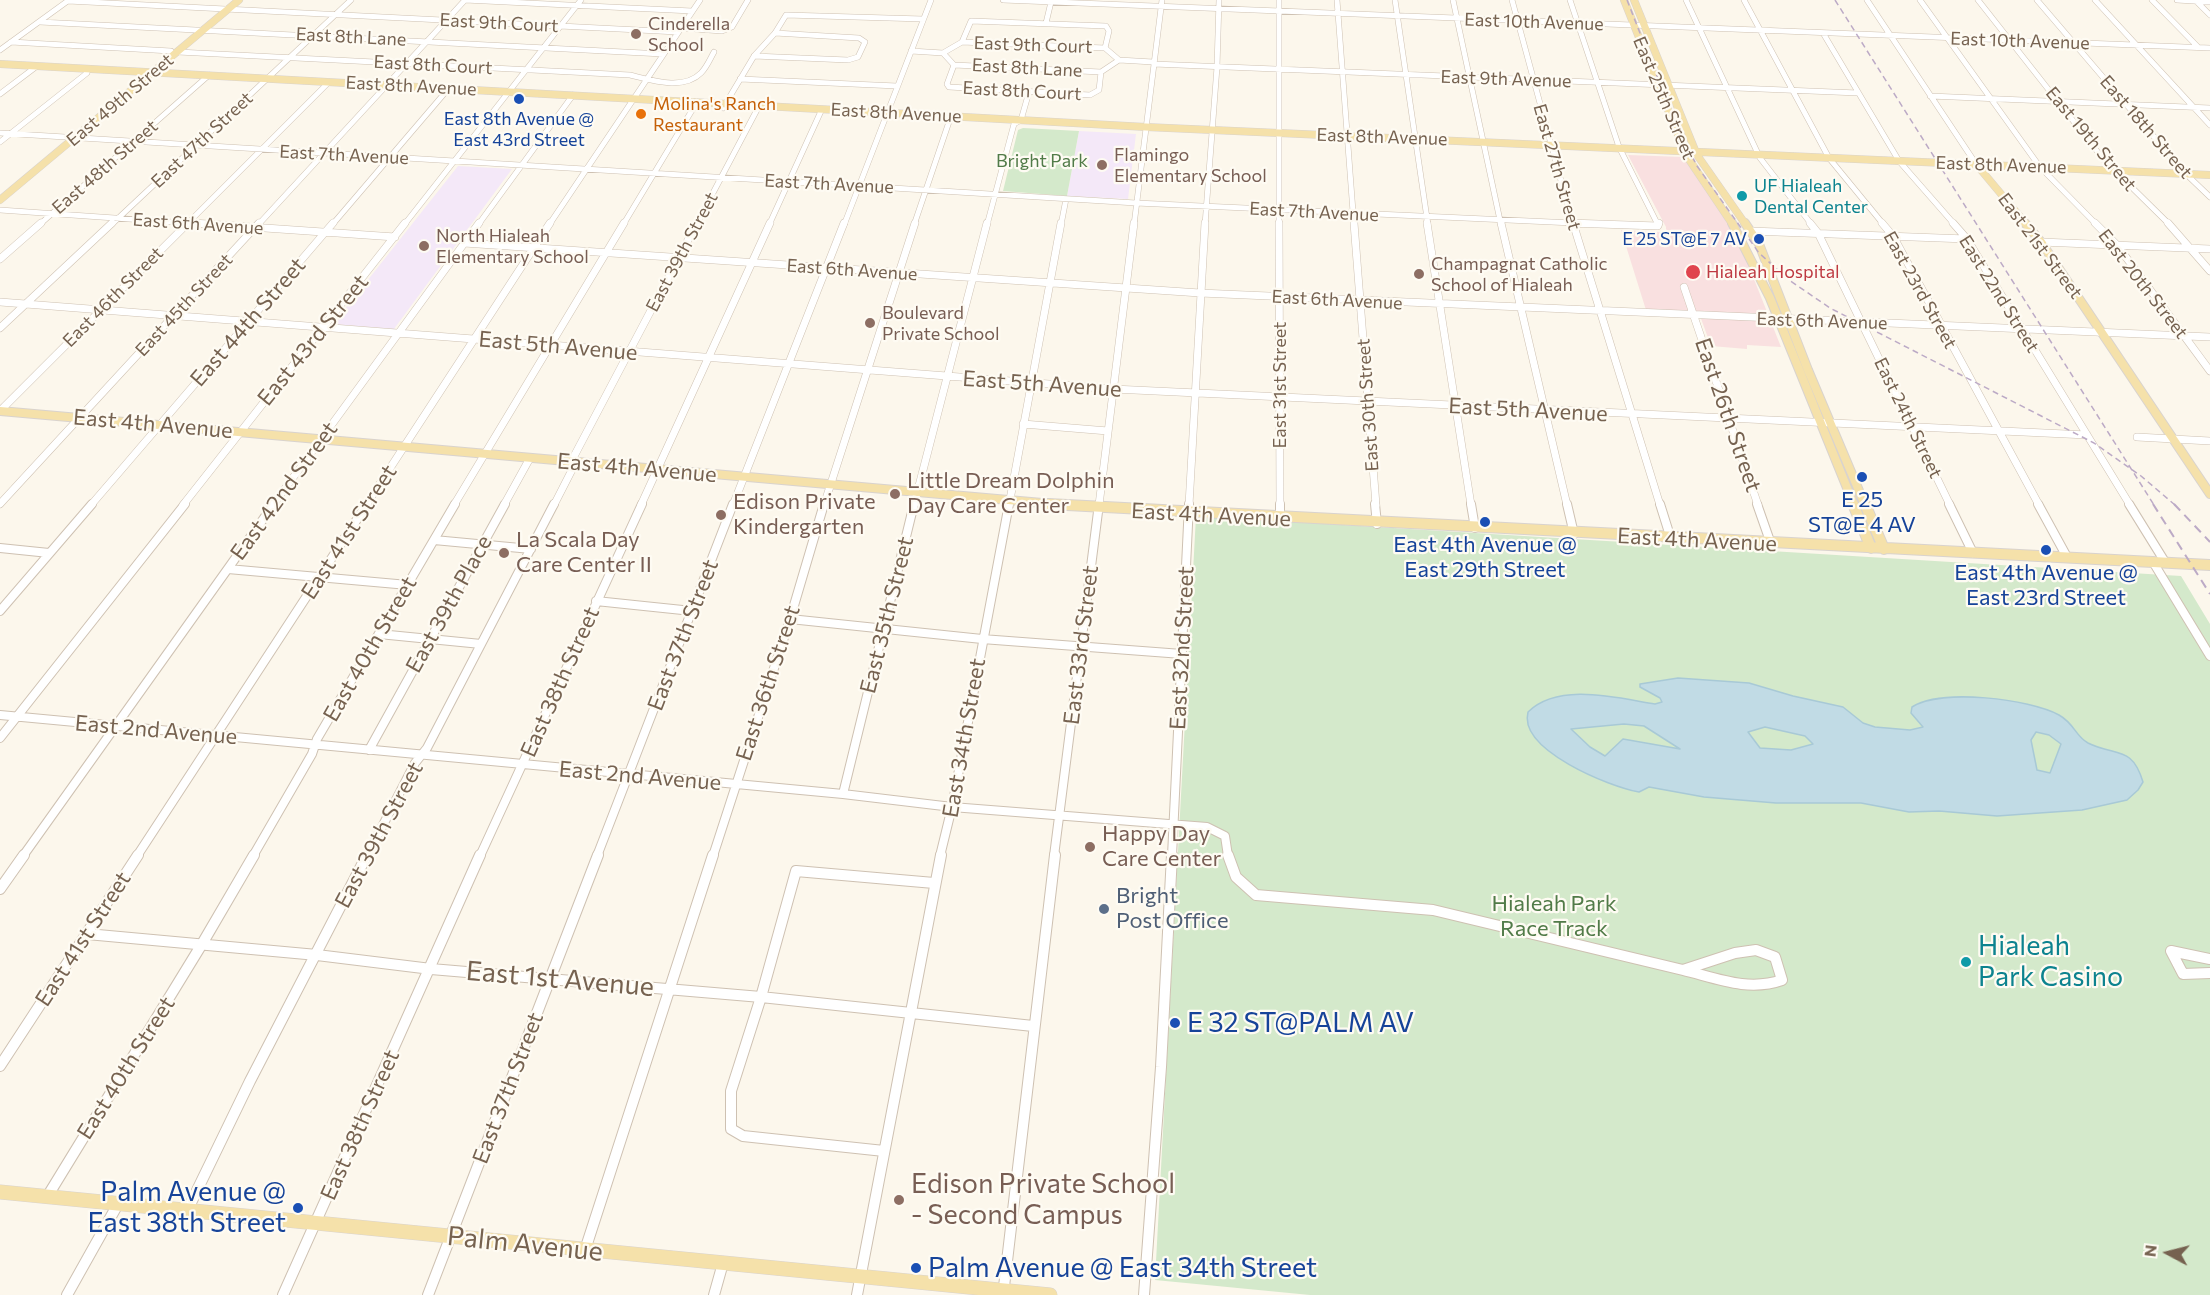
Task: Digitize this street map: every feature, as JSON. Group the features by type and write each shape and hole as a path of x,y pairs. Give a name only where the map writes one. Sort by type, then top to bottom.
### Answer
{"main road":[{"name":"East 49th Street","path":"225,9 232,0"},
{"name":"East 49th Street","path":"0,193 200,29 239,0"},
{"name":"East 25th Street","path":"1624,0 1685,152 1737,231 1783,320"},
{"path":"1634,0 1696,153 1764,255 1783,320 1820,424 1871,548"},
{"name":"East 8th Avenue","path":"0,64 87,74 147,74"},
{"name":"East 8th Avenue","path":"0,69 34,68 206,77 1145,129 2210,175"},
{"name":"East 49th Street","path":"0,200 70,137"},
{"name":"East 21st Street","path":"1976,164 2041,242 2210,494"},
{"path":"1783,320 1832,424 1884,549"},
{"name":"East 4th Avenue","path":"0,411 1098,508 2210,565"},
{"name":"Palm Avenue","path":"0,1192 860,1276 1004,1293 1050,1295"}],"street":[{"name":"East 47th Street","path":"0,328 351,0"},
{"path":"465,0 578,3 692,11"},
{"name":"East 45th Street","path":"0,504 465,0"},
{"name":"East 41st Street","path":"0,1066 585,169 700,0"},
{"name":"East 9th Court","path":"69,1 445,21 723,30 732,27 748,0"},
{"name":"East 37th Street","path":"428,1295 743,477 931,0"},
{"name":"East 10th Avenue","path":"1003,0 2210,48"},
{"name":"East 33rd Street","path":"1004,1293 1033,1026 1162,0"},
{"name":"East 32nd Street","path":"1144,1295 1161,1067 1200,293 1217,67 1219,0"},
{"name":"East 31st Street","path":"1279,0 1280,519"},
{"name":"East 30th Street","path":"1337,0 1377,524"},
{"path":"1395,0 1414,141 1475,528"},
{"path":"1453,0 1482,144 1574,534"},
{"name":"East 27th Street","path":"1512,0 1573,224 1671,539"},
{"path":"1570,0 1620,150"},
{"name":"East 24th Street","path":"1686,0 1759,155 1818,233 1973,553"},
{"name":"East 23rd Street","path":"1744,0 1829,158 1893,236 2067,557"},
{"name":"East 21st Street","path":"1867,0 1976,164"},
{"name":"East 20th Street","path":"1920,0 2040,167 2117,245 2210,371"},
{"name":"East 19th Street","path":"1978,0 2114,170 2210,271"},
{"name":"East 18th Street","path":"2037,0 2185,173 2210,197"},
{"path":"2095,0 2210,125"},
{"path":"2152,0 2198,48"},
{"path":"2177,0 2210,2"},
{"path":"0,50 69,1"},
{"path":"2196,1 2210,15"},
{"path":"1046,23 1051,2"},
{"name":"East 43rd Street","path":"0,738 578,3"},
{"path":"724,106 754,56 775,33 786,15 923,18"},
{"path":"911,51 943,53 962,42 971,21 1106,26 1109,31 1105,48 1119,60 1101,72"},
{"name":"East 8th Lane","path":"40,22 314,34 663,54"},
{"path":"754,56 852,60 858,57 864,39 775,33"},
{"name":"East 22nd Street","path":"1823,33 1899,161 1967,239 2165,562"},
{"name":"East 8th Court","path":"11,42 524,70 647,78 656,81 687,81 701,72 714,52"},
{"name":"East 9th Court","path":"962,42 1105,48"},
{"path":"943,53 954,65"},
{"name":"East 9th Avenue","path":"1119,60 1278,70 1858,93"},
{"name":"East 8th Lane","path":"954,65 1101,72"},
{"name":"East 8th Court","path":"954,65 947,84 949,87 1029,92 1096,93 1099,90 1101,72"},
{"path":"0,94 34,68"},
{"path":"0,142 87,74"},
{"name":"East 48th Street","path":"0,259 206,77"},
{"path":"740,79 897,86"},
{"name":"East 46th Street","path":"0,411 326,84"},
{"name":"East 44th Street","path":"0,611 448,91"},
{"name":"East 35th Street","path":"843,794 882,628 995,194 1017,122 1029,92"},
{"path":"1930,96 2210,108"},
{"name":"East 42nd Street","path":"0,890 320,440 571,98"},
{"name":"East 40th Street","path":"47,1197 202,944 316,745 317,739 695,104"},
{"name":"East 39th Street","path":"187,1211 240,1102 420,755 427,748 531,549 629,352 758,108"},
{"name":"East 38th Street","path":"283,1295 518,771 523,765 821,111"},
{"name":"East 36th Street","path":"585,1250 790,619 898,273 950,119"},
{"name":"East 7th Avenue","path":"0,133 1207,207 1658,226 1659,223 1620,150"},
{"name":"East 34th Street","path":"857,1295 934,883 952,807 1065,199"},
{"name":"East 6th Avenue","path":"0,210 324,234 395,237"},
{"path":"1750,231 1967,239"},
{"path":"2041,242 2210,249"},
{"name":"East 6th Avenue","path":"464,243 1200,293 2210,338"},
{"name":"East 26th Street","path":"1684,287 1771,544"},
{"name":"East 5th Avenue","path":"0,302 1113,389 2087,435"},
{"path":"1023,423 1108,431"},
{"path":"2137,437 2210,441"},
{"name":"East 39th Place","path":"369,750 530,458"},
{"path":"434,540 531,549"},
{"path":"0,548 49,553"},
{"path":"2153,562 2210,656"},
{"path":"228,569 408,585"},
{"path":"596,601 692,611"},
{"path":"790,619 982,639 1182,654"},
{"path":"379,634 481,644"},
{"name":"East 2nd Avenue","path":"0,715 843,794 952,807 1207,827 1225,836 1229,861 1235,876 1244,888 1256,895 1302,897 1432,910 1506,926 1734,985 1756,986 1782,980 1775,957 1756,950 1735,953 1682,970"},
{"path":"884,1151 743,1137 731,1129 731,1091 761,997 796,871 934,883"},
{"name":"East 1st Avenue","path":"87,934 317,955 430,969 761,997 1033,1026"},
{"path":"2210,959 2171,951 2183,974 2210,973"},
{"path":"67,1295 118,1204"},
{"path":"714,1295 723,1263"}],"shaded area":[{"name":"Flamingo Elementary School","path":"1079,131 1136,134 1128,199 1067,196"},
{"name":"Hialeah Hospital","path":"1628,155 1683,157 1736,234 1781,347 1747,345 1747,349 1711,346 1699,313 1646,310 1621,230 1660,232 1666,230 1666,227"},
{"name":"North Hialeah Elementary School","path":"458,166 512,169 394,329 333,324"}],"green space":[{"name":"Bright Park","path":"1023,128 1079,131 1067,196 1003,191 1018,130"},
{"name":"Hialeah Park Race Track","path":"1196,516 2181,576 2210,624 2210,1295 1310,1295 1155,1280"}],"water":[{"path":"1678,678 1749,683 1843,707 1863,723 1875,727 1910,730 1923,727 1911,713 1912,707 1926,701 1964,697 2028,704 2059,715 2088,743 2128,757 2139,770 2143,782 2127,800 2082,810 1997,816 1939,811 1909,812 1861,803 1776,803 1704,797 1649,787 1639,792 1588,775 1569,764 1551,753 1537,740 1529,726 1528,712 1556,697 1589,695 1655,704 1662,702 1660,698 1640,687 1640,684","holes":["1624,724 1644,726 1680,749 1623,739 1605,756 1590,747 1571,729","1765,727 1805,736 1813,744 1791,750 1760,748 1748,732","2036,732 2049,735 2061,744 2050,773 2037,770 2031,740"]}],"railway":[{"path":"1627,0 1677,127 1697,166 1759,253 1789,280 1830,308 2094,443 2131,469"},
{"path":"1835,0 2131,469"},
{"path":"2131,469 2175,505"},
{"path":"2131,469 2154,505"},
{"path":"2153,504 2210,594"},
{"path":"2175,505 2210,542"}],"place":[{"name":"Cinderella School","path":"636,34"},
{"name":"East 8th Avenue @ East 43rd Street","path":"519,99"},
{"name":"Molina's Ranch Restaurant","path":"641,114"},
{"name":"Flamingo Elementary School","path":"1102,165"},
{"name":"UF Hialeah Dental Center","path":"1742,196"},
{"name":"E 25 ST@E 7 AV","path":"1759,239"},
{"name":"North Hialeah Elementary School","path":"424,246"},
{"name":"Hialeah Hospital","path":"1693,272"},
{"name":"Champagnat Catholic School of Hialeah","path":"1419,274"},
{"name":"Boulevard Private School","path":"870,323"},
{"name":"E 25 ST@E 4 AV","path":"1862,477"},
{"name":"Little Dream Dolphin Day Care Center","path":"895,494"},
{"name":"Edison Private Kindergarten","path":"721,515"},
{"name":"East 4th Avenue @ East 29th Street","path":"1485,522"},
{"name":"East 4th Avenue @ East 23rd Street","path":"2046,550"},
{"name":"La Scala Day Care Center II","path":"504,553"},
{"name":"Happy Day Care Center","path":"1090,847"},
{"name":"Bright Post Office","path":"1104,909"},
{"name":"Hialeah Park Casino","path":"1966,962"},
{"name":"E 32 ST@PALM AV","path":"1175,1023"},
{"name":"Edison Private School - Second Campus","path":"899,1200"},
{"name":"Palm Avenue @ East 38th Street","path":"298,1208"},
{"name":"Palm Avenue @ East 34th Street","path":"916,1268"}]}
